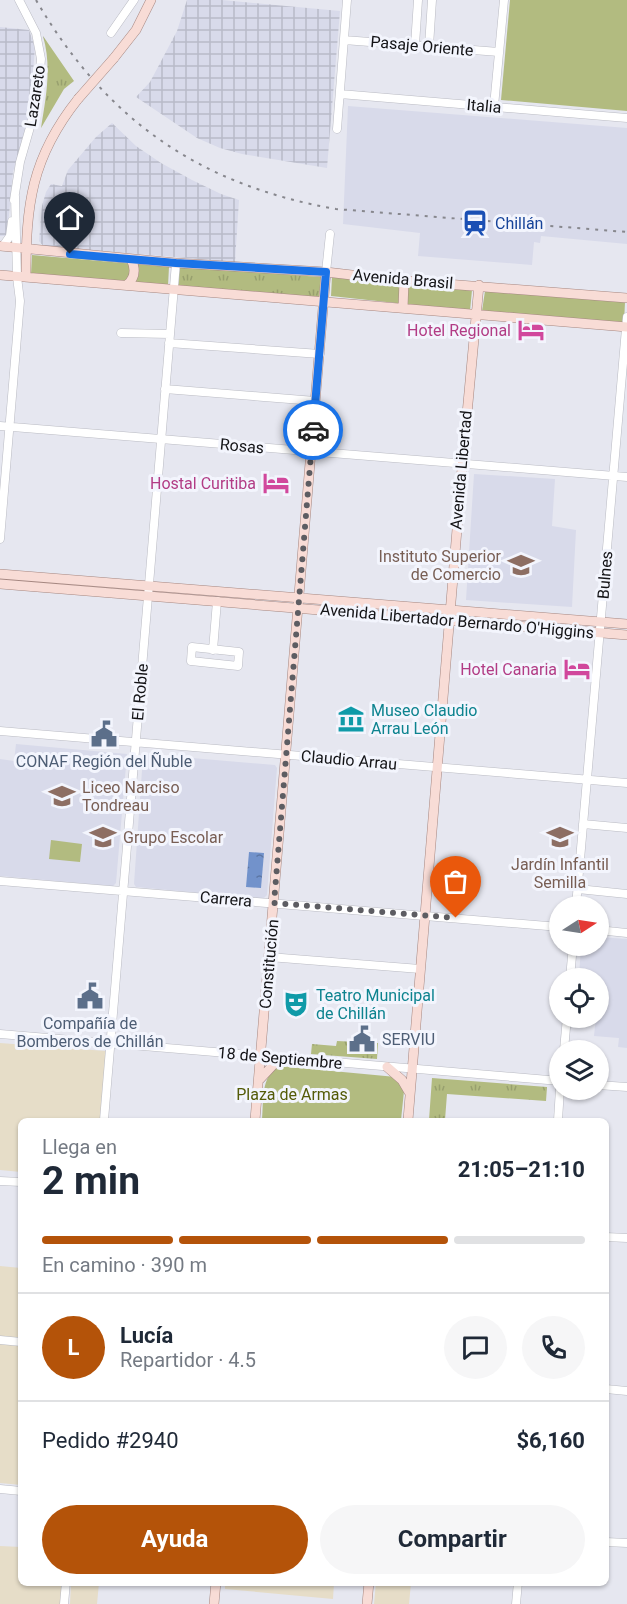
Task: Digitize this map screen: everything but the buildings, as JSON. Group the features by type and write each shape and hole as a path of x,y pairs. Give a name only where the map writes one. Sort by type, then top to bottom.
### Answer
{"main road":[{"path":"21,277 26,250 29,206 38,168 56,130 78,99 136,30 151,0"},
{"name":"Avenida Brasil","path":"2,246 176,263 326,272 404,281 627,298"},
{"path":"127,285 134,271 131,259"},
{"name":"Constitución","path":"255,1118 326,272"},
{"name":"Avenida Brasil","path":"0,275 627,327"},
{"path":"403,308 404,281"},
{"name":"Avenida Libertad","path":"408,1118 479,285"},
{"name":"Avenida Libertador Bernardo O'Higgins","path":"0,574 299,603 449,621 627,635"},
{"name":"Avenida Libertador Bernardo O'Higgins","path":"0,584 148,590 217,601 450,610 627,624"},
{"path":"259,1081 268,1069 287,1059"},
{"path":"387,1067 402,1080 410,1096"},
{"path":"214,1604 216,1586"},
{"path":"367,1604 369,1586"}],"street":[{"name":"Lazareto","path":"2,246 10,236 21,162 37,104 41,58 36,33 19,0"},
{"path":"111,33 134,0"},
{"path":"338,129 347,0 339,0"},
{"path":"415,45 418,0"},
{"path":"429,46 432,0"},
{"path":"494,106 504,0"},
{"name":"Pasaje Oriente","path":"344,40 499,52"},
{"name":"Italia","path":"340,94 627,118"},
{"name":"Lazareto","path":"0,539 3,467 9,427 20,301 21,277 16,247 15,196"},
{"name":"Constitución","path":"326,272 330,234"},
{"name":"El Roble","path":"104,1118 176,263"},
{"name":"Bulnes","path":"577,896 627,317"},
{"path":"121,333 320,354"},
{"path":"165,389 315,401"},
{"name":"Rosas","path":"0,426 627,477"},
{"path":"213,650 217,601"},
{"path":"192,647 213,650 239,652 238,666 191,661 192,647"},
{"name":"Claudio Arrau","path":"0,731 627,783"},
{"path":"583,824 627,828"},
{"name":"Carrera","path":"0,881 549,926"},
{"path":"578,889 627,894"},
{"path":"609,931 627,933"},
{"path":"269,957 420,969"},
{"name":"18 de Septiembre","path":"0,1034 549,1080"},
{"path":"609,1085 627,1087"},
{"path":"558,1118 559,1100"},
{"path":"0,1180 18,1182"},
{"path":"609,1237 627,1238"},
{"path":"0,1340 18,1342"},
{"path":"609,1389 627,1391"},
{"path":"0,1489 18,1491"},
{"path":"609,1542 627,1543"},
{"path":"64,1604 66,1586"},
{"path":"516,1604 518,1586"}],"shaded area":[{"path":"187,0 222,0 340,11 327,168 242,154 220,148 197,138 136,97 150,82 177,31"},
{"path":"0,27 29,30 35,47 30,112 13,172 7,236 0,236"},
{"path":"348,106 627,128 627,244 541,236 540,243 534,242 532,265 418,256 420,233 343,224"},
{"path":"112,123 136,146 161,163 221,194 239,200 235,262 43,246 39,241 42,206 46,192 51,184 62,186 68,170 96,137"},
{"name":"Instituto Superior de Comercio","path":"474,474 555,479 552,526 576,530 572,607 466,600"},
{"name":"Liceo Narciso Tondreau","path":"16,744 127,754 116,883 113,886 0,876 0,759 14,761"},
{"path":"145,754 275,765 277,768 267,895 263,899 136,887 134,884 143,756"},
{"path":"609,938 627,939 627,1048 618,1047 619,1038 594,1036 595,1028 609,1028 609,968 580,968 580,956 609,956"},
{"path":"0,1043 106,1051 100,1118 18,1118 18,1172 0,1170"},
{"path":"0,1266 18,1268 18,1485 0,1483"},
{"path":"0,1546 18,1547 18,1586 63,1586 62,1604 0,1604"},
{"path":"71,1586 99,1586 97,1604 70,1604"},
{"path":"225,1586 334,1586 333,1599 225,1589"},
{"path":"376,1586 411,1586 409,1604 374,1604"}],"green space":[{"path":"510,0 627,0 627,111 501,100"},
{"path":"43,36 74,81 64,89 41,128 48,71"},
{"path":"32,255 169,267 168,286 31,274"},
{"path":"178,267 321,277 319,297 177,286"},
{"path":"332,277 472,290 470,311 331,296"},
{"path":"485,291 625,302 624,323 482,311"},
{"path":"51,840 82,844 80,862 49,859"},
{"path":"337,1041 378,1043 377,1059 311,1054 312,1044 336,1046"},
{"name":"Plaza de Armas","path":"279,1066 396,1077 404,1091 401,1118 262,1118 266,1083"},
{"path":"432,1078 547,1087 546,1101 447,1094 445,1118 429,1118"}],"water":[{"path":"249,852 264,853 261,888 246,887"}],"railway":[{"path":"36,0 63,42 93,80 126,113 161,140 199,164 241,183 287,198 336,209 627,232"}],"way so far":[{"path":"313,430 274,903 456,918"}],"place":[{"name":"Chillán","path":"475,223"},
{"name":"Hotel Regional","path":"531,330"},
{"name":"Hostal Curitiba","path":"276,483"},
{"name":"Instituto Superior de Comercio","path":"521,565"},
{"name":"Hotel Canaria","path":"577,669"},
{"name":"Museo Claudio Arrau León","path":"351,719"},
{"name":"CONAF Región del Ñuble","path":"104,734"},
{"name":"Liceo Narciso Tondreau","path":"62,796"},
{"name":"Grupo Escolar","path":"103,837"},
{"name":"Jardín Infantil Semilla","path":"560,837"},
{"name":"Compañía de Bomberos de Chillán","path":"90,996"},
{"name":"Teatro Municipal de Chillán","path":"296,1004"},
{"name":"SERVIU","path":"362,1039"}],"route":[{"path":"70,254 326,272 313,430"}]}
